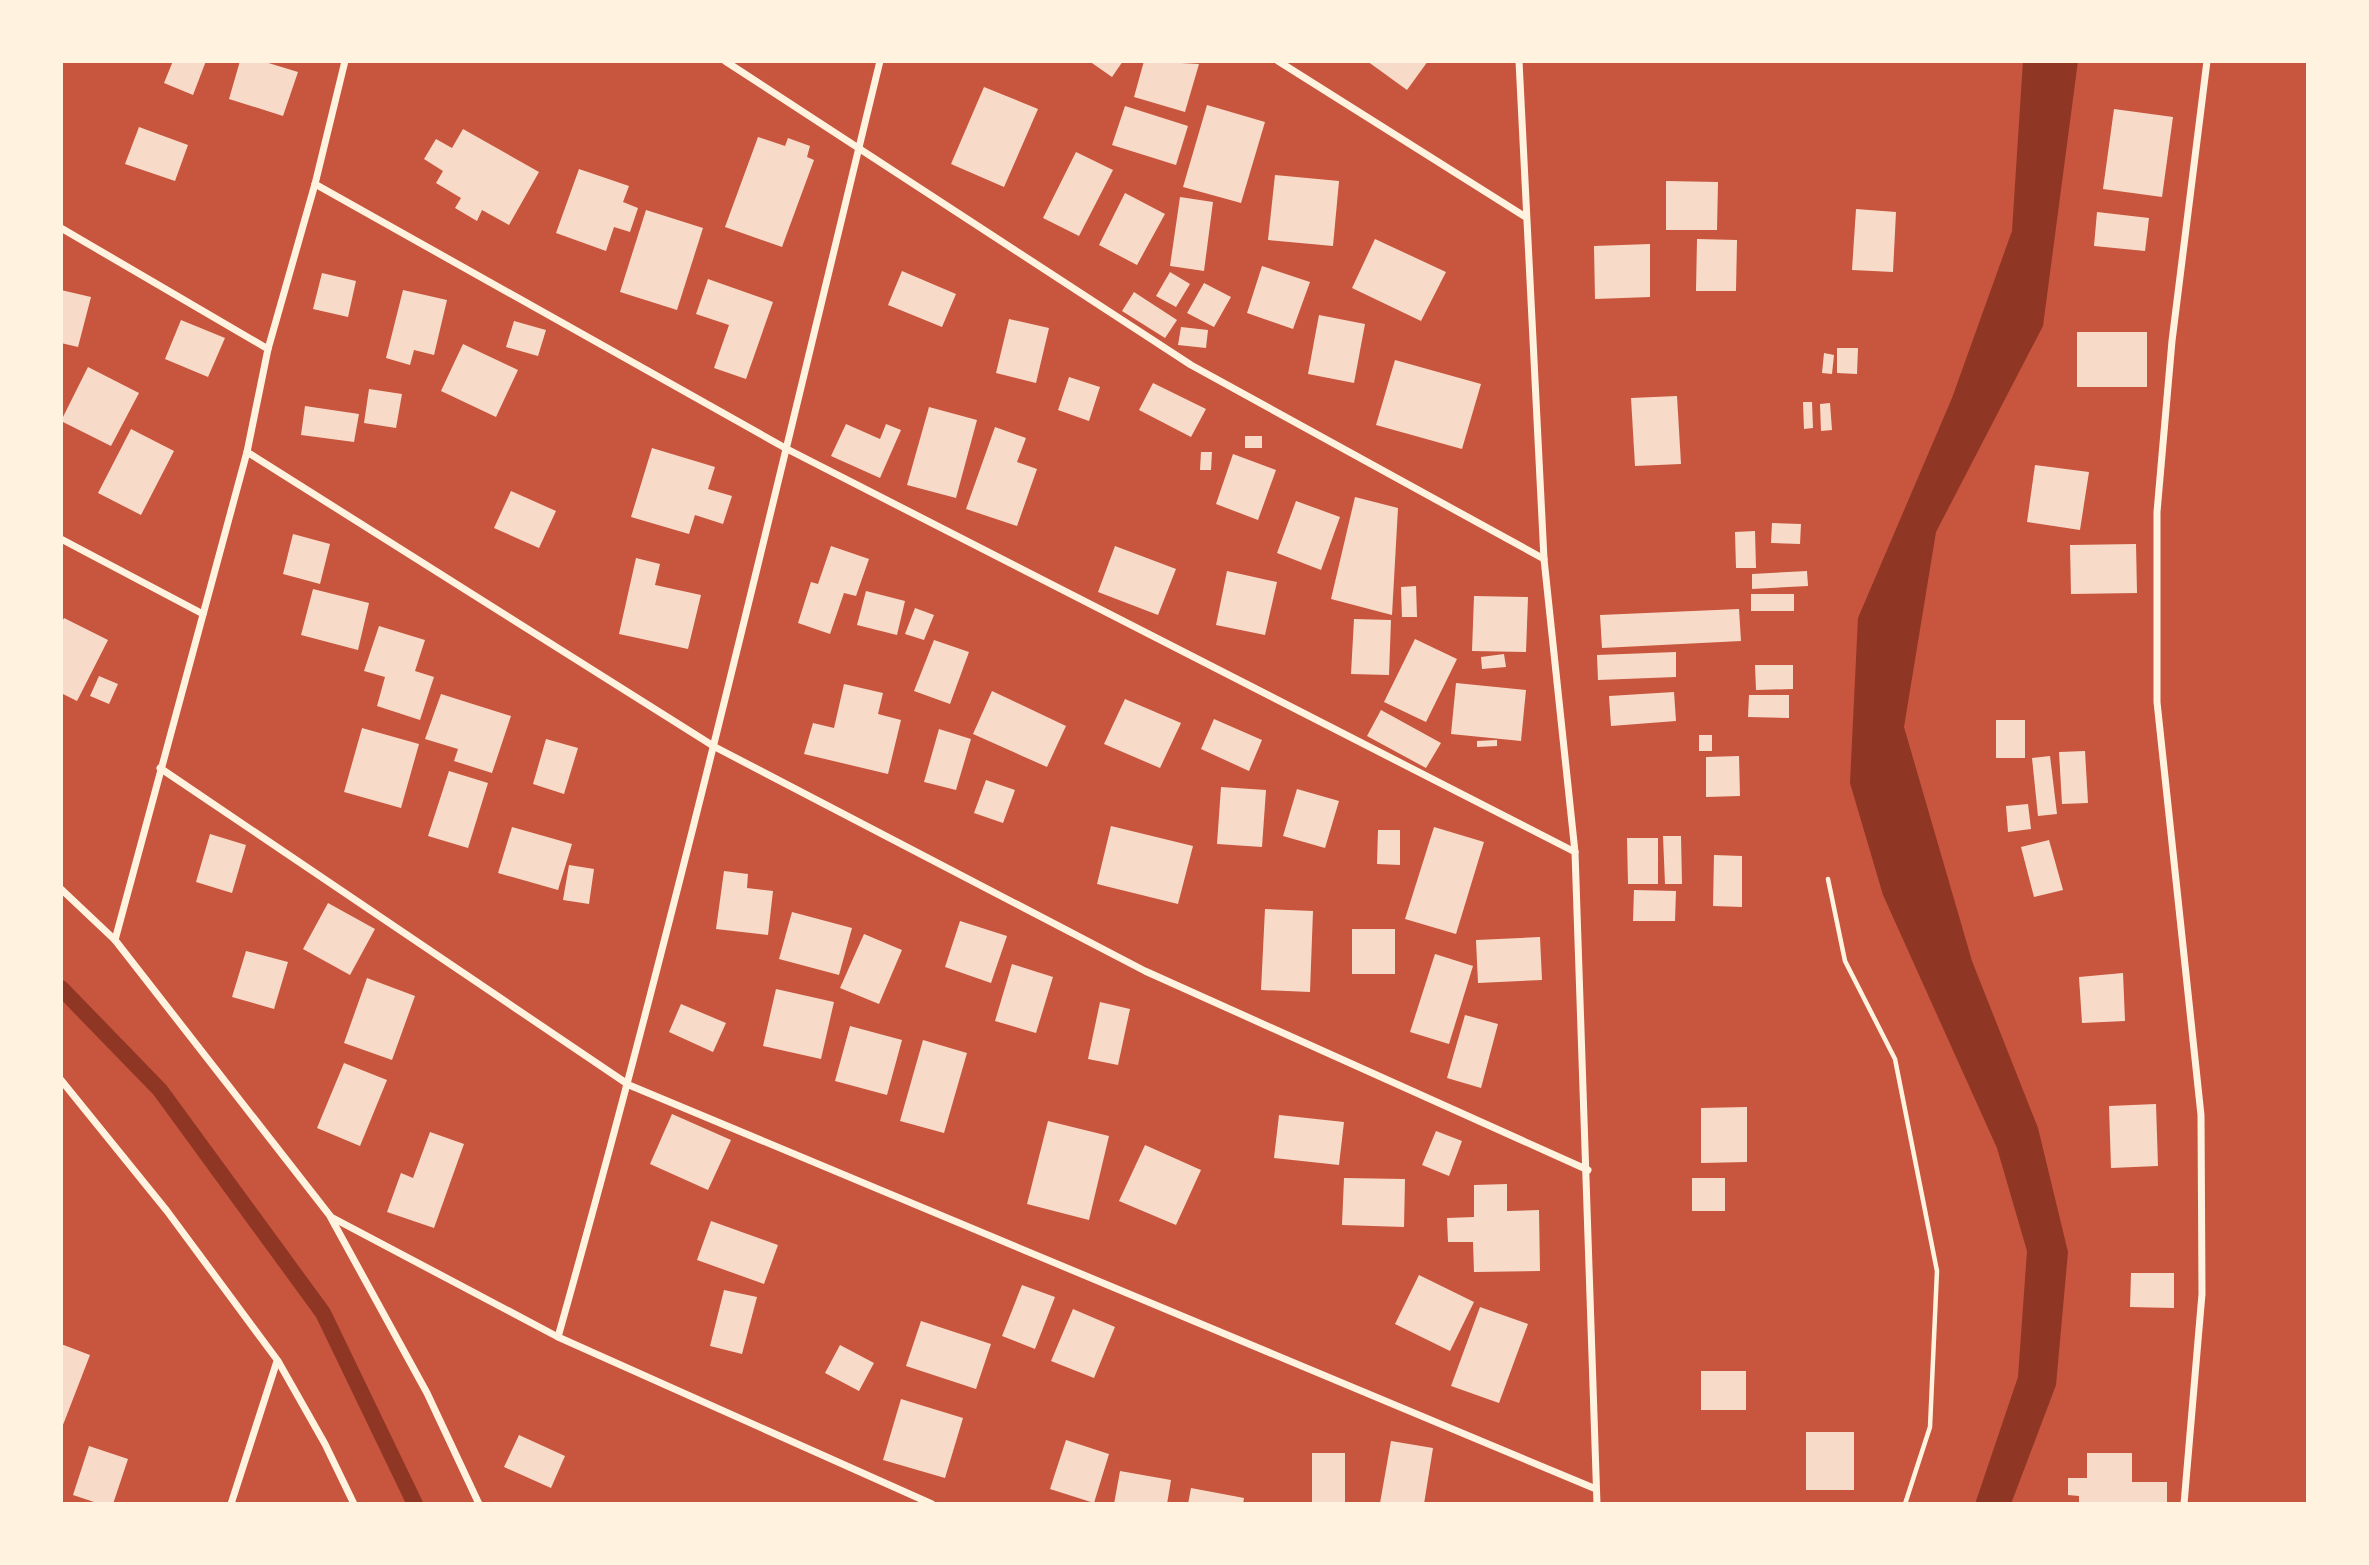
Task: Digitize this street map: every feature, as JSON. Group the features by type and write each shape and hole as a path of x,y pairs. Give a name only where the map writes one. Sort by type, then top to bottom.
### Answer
{"street":[{"path":"115,940 247,453 268,349 315,184 345,61"},
{"path":"725,61 1191,365 1544,559"},
{"path":"558,1337 629,1085 715,747 880,61"},
{"path":"1278,61 1524,216"},
{"path":"1519,61 1524,216 1544,559 1575,852 1588,1170 1597,1504"},
{"path":"2184,1504 2202,1294 2202,1115 2157,702 2157,512 2172,341 2207,61"},
{"path":"315,184 787,449 1575,852"},
{"path":"61,228 268,349"},
{"path":"247,453 715,747 1144,971 1588,1170"},
{"path":"61,539 203,614"},
{"path":"160,768 629,1085 1596,1489"},
{"path":"61,889 115,940 331,1217 427,1393 480,1504"},
{"path":"61,1080 167,1211 278,1361 325,1444 354,1504"},
{"path":"331,1217 558,1337 932,1504"},
{"path":"232,1504 278,1361"}],"path":[{"path":"1828,879 1845,961 1895,1059 1937,1271 1930,1427 1905,1504"}],"shaded area":[{"path":"2023,61 2078,61 2043,326 1936,532 1904,727 1972,961 2038,1128 2068,1252 2056,1385 2011,1504 1975,1504 2018,1377 2027,1251 1997,1148 1883,895 1850,783 1858,618 1952,398 2012,231"}],"building":[{"path":"173,61 206,61 193,95 164,83"},
{"path":"240,61 262,61 298,72 283,116 229,99"},
{"path":"1089,61 1123,61 1112,77"},
{"path":"1144,61 1199,64 1185,112 1134,97"},
{"path":"1367,61 1428,61 1407,90"},
{"path":"984,87 1038,109 1004,187 951,164"},
{"path":"1207,105 1265,122 1241,203 1183,187"},
{"path":"1125,106 1188,126 1176,165 1112,145"},
{"path":"2114,109 2173,117 2162,197 2103,189"},
{"path":"139,127 188,145 175,181 125,164"},
{"path":"463,129 539,172 509,225 482,210 477,221 455,208 461,198 436,183 443,171 424,159 436,139 452,148"},
{"path":"758,137 785,146 788,138 810,146 807,157 814,160 782,247 725,227"},
{"path":"1076,152 1113,170 1079,236 1043,218"},
{"path":"579,169 629,186 623,202 638,208 630,232 614,227 606,251 556,233"},
{"path":"1275,175 1339,181 1333,246 1268,240"},
{"path":"1666,181 1718,182 1717,230 1666,230"},
{"path":"1125,193 1165,214 1137,265 1099,245"},
{"path":"1180,197 1213,202 1204,271 1170,266"},
{"path":"1856,209 1896,212 1893,272 1852,270"},
{"path":"646,210 703,228 677,310 620,292"},
{"path":"2097,212 2149,218 2145,251 2094,246"},
{"path":"1375,239 1446,272 1421,321 1352,288"},
{"path":"1697,239 1737,240 1736,291 1696,291"},
{"path":"1650,244 1650,297 1595,299 1594,246"},
{"path":"1262,266 1310,282 1293,329 1247,313"},
{"path":"902,271 956,294 942,327 888,305"},
{"path":"1170,272 1190,284 1176,307 1156,296"},
{"path":"322,273 356,281 348,317 313,309"},
{"path":"708,279 773,302 746,379 714,368 729,325 696,314"},
{"path":"1204,283 1231,297 1214,327 1187,313"},
{"path":"61,290 91,297 78,347 61,343"},
{"path":"403,290 447,300 434,355 414,350 410,365 386,358"},
{"path":"1134,292 1177,320 1165,338 1122,311"},
{"path":"1319,315 1365,324 1354,383 1308,374"},
{"path":"1009,319 1049,328 1036,383 996,373"},
{"path":"181,320 225,338 208,377 165,359"},
{"path":"514,321 546,330 538,356 506,347"},
{"path":"1181,327 1208,330 1206,348 1178,345"},
{"path":"2077,332 2147,332 2147,387 2077,387"},
{"path":"463,344 518,370 496,417 441,391"},
{"path":"1837,348 1858,348 1857,374 1837,373"},
{"path":"1824,353 1834,355 1832,374 1822,373"},
{"path":"1395,360 1481,384 1462,449 1376,425"},
{"path":"88,367 139,393 111,446 61,421"},
{"path":"1069,377 1100,387 1089,421 1058,410"},
{"path":"1153,383 1206,409 1191,437 1139,410"},
{"path":"369,389 402,394 396,428 364,423"},
{"path":"1677,396 1681,464 1635,466 1631,398"},
{"path":"1803,402 1812,402 1813,428 1804,429"},
{"path":"1830,403 1832,430 1821,431 1820,404"},
{"path":"305,406 359,414 354,442 301,435"},
{"path":"929,407 977,420 956,498 907,485"},
{"path":"846,424 880,439 886,424 901,430 880,478 831,456"},
{"path":"995,427 1026,438 1017,462 1037,469 1017,526 966,509"},
{"path":"131,429 174,451 141,515 98,493"},
{"path":"1245,436 1262,436 1262,448 1245,448"},
{"path":"652,448 715,467 708,489 732,496 723,524 695,515 689,534 631,517"},
{"path":"1201,452 1212,452 1211,470 1200,470"},
{"path":"1233,454 1276,470 1258,520 1216,504"},
{"path":"2035,465 2089,472 2080,530 2027,522"},
{"path":"511,491 556,511 539,548 494,528"},
{"path":"1355,497 1398,508 1392,615 1331,599"},
{"path":"1296,501 1340,517 1321,570 1277,553"},
{"path":"1772,523 1801,524 1800,544 1771,543"},
{"path":"1755,531 1756,568 1736,568 1735,532"},
{"path":"293,534 330,544 320,584 283,574"},
{"path":"2136,544 2137,593 2071,594 2070,545"},
{"path":"831,546 869,559 856,596 844,593 830,634 798,623 811,582 818,584"},
{"path":"1115,546 1176,569 1158,615 1098,592"},
{"path":"636,558 660,564 655,585 701,595 688,649 619,634"},
{"path":"1227,571 1277,582 1265,635 1216,625"},
{"path":"1807,571 1808,586 1752,589 1752,574"},
{"path":"1416,586 1417,617 1402,617 1401,587"},
{"path":"313,589 369,603 358,650 301,635"},
{"path":"866,591 905,601 897,635 857,625"},
{"path":"1751,594 1794,594 1794,611 1751,611"},
{"path":"1474,596 1528,597 1526,652 1472,651"},
{"path":"915,608 934,615 924,640 905,634"},
{"path":"1739,609 1741,641 1602,648 1600,615"},
{"path":"64,618 108,640 77,701 61,693 61,624"},
{"path":"1354,619 1391,620 1389,675 1351,674"},
{"path":"379,626 425,640 415,671 434,677 420,720 377,706 385,677 364,671"},
{"path":"1415,639 1457,659 1426,722 1384,702"},
{"path":"934,640 969,652 950,704 914,691"},
{"path":"1676,652 1676,677 1598,680 1597,655"},
{"path":"1504,654 1506,667 1482,669 1481,657"},
{"path":"1755,665 1793,665 1793,689 1756,690"},
{"path":"99,676 118,684 109,704 90,696"},
{"path":"1456,683 1526,690 1521,741 1451,734"},
{"path":"844,684 883,693 878,714 901,720 888,774 804,754 813,723 834,728"},
{"path":"992,691 1066,726 1047,767 973,734"},
{"path":"1674,692 1676,721 1611,726 1609,696"},
{"path":"441,694 511,716 492,773 454,761 458,749 425,739"},
{"path":"1749,695 1789,695 1789,718 1748,717"},
{"path":"1125,699 1181,723 1160,768 1104,744"},
{"path":"1381,710 1441,743 1426,768 1367,736"},
{"path":"1214,719 1262,740 1249,771 1201,749"},
{"path":"1996,720 2025,720 2025,758 1996,758"},
{"path":"362,728 419,744 401,808 344,792"},
{"path":"939,729 971,739 956,790 924,782"},
{"path":"1699,735 1712,735 1712,751 1699,751"},
{"path":"546,739 578,748 564,794 533,784"},
{"path":"1497,740 1497,746 1477,747 1477,741"},
{"path":"2085,751 2088,803 2062,804 2059,752"},
{"path":"1739,756 1740,796 1706,797 1706,757"},
{"path":"2050,756 2057,814 2038,816 2032,758"},
{"path":"449,771 488,783 468,848 428,836"},
{"path":"986,780 1015,790 1003,823 974,813"},
{"path":"1221,787 1266,790 1262,847 1217,844"},
{"path":"1297,789 1339,801 1325,848 1283,836"},
{"path":"2028,804 2031,829 2008,832 2006,806"},
{"path":"1111,826 1193,846 1178,904 1097,884"},
{"path":"512,827 572,844 558,890 498,873"},
{"path":"1434,827 1484,842 1456,934 1405,919"},
{"path":"1378,830 1400,830 1400,865 1377,864"},
{"path":"210,834 246,845 232,893 196,882"},
{"path":"1663,836 1681,836 1682,884 1665,884"},
{"path":"1627,838 1658,838 1658,884 1628,884"},
{"path":"2049,840 2063,890 2034,897 2021,847"},
{"path":"1714,855 1742,856 1742,907 1713,906"},
{"path":"569,865 594,869 589,904 563,900"},
{"path":"724,871 748,874 747,888 773,891 768,935 716,929"},
{"path":"1634,890 1676,891 1675,921 1633,921"},
{"path":"328,903 375,929 350,975 303,949"},
{"path":"1265,909 1313,911 1310,992 1261,990"},
{"path":"792,912 852,928 839,975 779,959"},
{"path":"960,921 1007,936 991,983 945,967"},
{"path":"1352,929 1395,929 1395,974 1352,974"},
{"path":"864,934 902,950 879,1004 840,988"},
{"path":"1540,937 1542,980 1478,983 1476,940"},
{"path":"246,951 288,962 274,1009 232,997"},
{"path":"1435,954 1473,966 1449,1044 1410,1032"},
{"path":"1012,964 1053,977 1036,1033 995,1021"},
{"path":"2123,973 2125,1021 2082,1023 2079,977"},
{"path":"367,978 415,996 392,1060 344,1043"},
{"path":"776,989 834,1002 821,1059 763,1046"},
{"path":"1100,1002 1130,1009 1118,1065 1088,1059"},
{"path":"681,1004 726,1023 713,1052 669,1032"},
{"path":"1465,1015 1498,1024 1481,1088 1447,1078"},
{"path":"850,1026 902,1040 887,1095 835,1081"},
{"path":"923,1040 967,1053 944,1133 900,1121"},
{"path":"344,1063 387,1080 360,1146 317,1128"},
{"path":"2156,1104 2158,1166 2111,1168 2109,1106"},
{"path":"1747,1107 1747,1162 1701,1163 1701,1108"},
{"path":"672,1114 731,1140 708,1190 650,1164"},
{"path":"1279,1115 1344,1122 1339,1165 1274,1158"},
{"path":"1048,1121 1109,1136 1089,1220 1027,1204"},
{"path":"1436,1131 1462,1141 1449,1176 1422,1165"},
{"path":"430,1132 464,1144 434,1228 387,1212 401,1173 413,1178"},
{"path":"1145,1145 1201,1170 1176,1225 1119,1201"},
{"path":"1344,1178 1405,1179 1404,1227 1342,1225"},
{"path":"1692,1178 1725,1178 1725,1211 1692,1211"},
{"path":"1507,1184 1507,1211 1539,1210 1540,1271 1474,1272 1473,1242 1448,1242 1447,1218 1474,1217 1474,1185"},
{"path":"711,1221 778,1245 764,1284 697,1260"},
{"path":"2131,1273 2174,1273 2174,1308 2130,1307"},
{"path":"1419,1275 1474,1302 1450,1351 1395,1324"},
{"path":"1022,1285 1055,1297 1035,1349 1002,1336"},
{"path":"724,1290 757,1297 742,1354 710,1346"},
{"path":"1480,1307 1528,1324 1499,1403 1451,1386"},
{"path":"1073,1309 1115,1327 1094,1378 1051,1361"},
{"path":"921,1321 991,1344 976,1389 906,1366"},
{"path":"61,1344 90,1355 61,1430"},
{"path":"840,1345 874,1363 859,1391 825,1373"},
{"path":"1701,1371 1746,1371 1746,1410 1701,1410"},
{"path":"901,1399 963,1418 945,1478 883,1460"},
{"path":"1806,1432 1854,1432 1854,1490 1806,1490"},
{"path":"519,1435 565,1456 551,1488 504,1467"},
{"path":"1066,1440 1109,1454 1094,1503 1050,1489"},
{"path":"1391,1441 1433,1448 1424,1504 1380,1503"},
{"path":"89,1446 128,1459 113,1504 100,1504 73,1495"},
{"path":"1312,1453 1345,1453 1345,1504 1312,1504"},
{"path":"2087,1453 2132,1453 2132,1482 2167,1482 2167,1504 2079,1504 2079,1496 2068,1495 2068,1478 2087,1478"},
{"path":"1120,1471 1171,1480 1167,1504 1114,1504"},
{"path":"1191,1488 1244,1498 1243,1504 1188,1504"}],"waterway":[{"path":"61,988 160,1090 323,1313 415,1504"}]}
